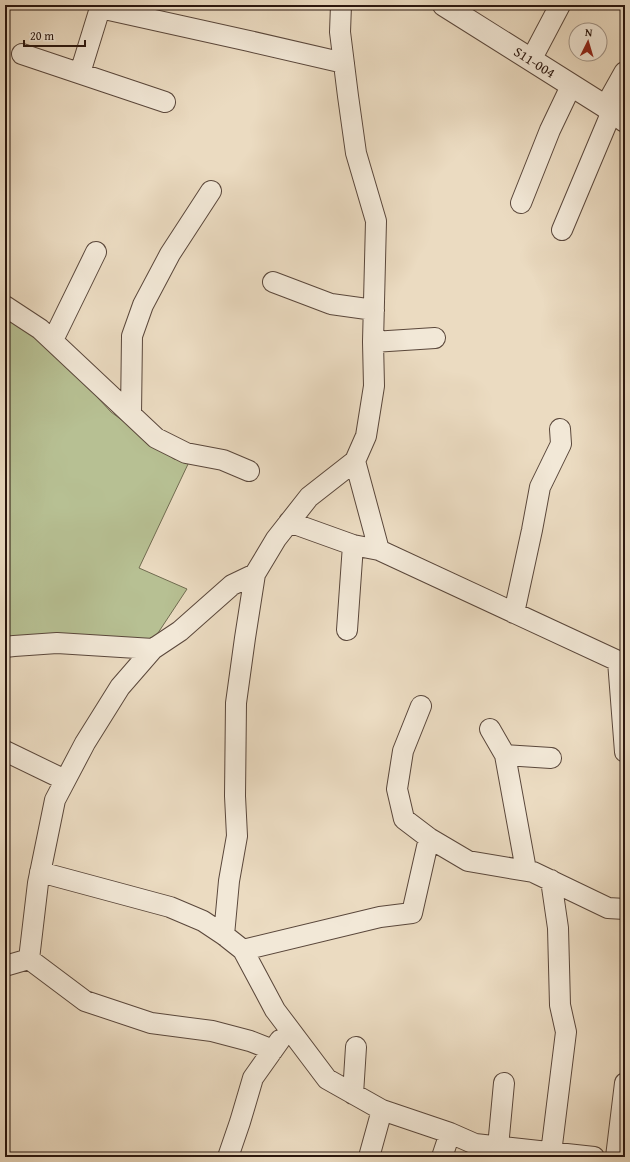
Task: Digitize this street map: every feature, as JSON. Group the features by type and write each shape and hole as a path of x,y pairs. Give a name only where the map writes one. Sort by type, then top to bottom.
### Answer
{"street":[{"path":"224,935 229,881 237,836 236,703 255,574 276,539 309,497 355,461 366,436 374,386 373,342 376,221 356,153 340,32 341,5"},
{"name":"S11-004","path":"444,5 614,113"},
{"path":"531,60 560,5"},
{"path":"80,74 100,6 344,63"},
{"path":"22,54 165,102"},
{"path":"562,230 614,113 625,73"},
{"path":"520,203 550,130 571,86"},
{"path":"131,414 132,336 143,305 170,254 211,191"},
{"path":"53,340 96,252"},
{"path":"273,282 331,304 374,310"},
{"path":"5,306 40,329 53,340 156,438 186,453 223,460 248,471"},
{"path":"373,342 436,338"},
{"path":"514,613 540,487 561,444 560,429"},
{"path":"355,461 379,550"},
{"path":"289,522 353,545 379,550 618,661 624,720 625,752"},
{"path":"347,630 353,545"},
{"path":"29,959 40,872 55,800 84,743 120,687 153,649 180,631 232,585 255,574"},
{"path":"5,647 56,643 153,649"},
{"path":"421,706 403,751 397,789 404,820 428,838 468,861 533,872 608,908 625,909"},
{"path":"490,729 505,755 526,870"},
{"path":"5,751 65,780"},
{"path":"505,755 551,758"},
{"path":"243,950 380,917 412,912 428,838"},
{"path":"40,872 170,906 203,921 224,935 243,950 274,1010 327,1079 382,1110 450,1133 475,1144 594,1157"},
{"path":"551,880 558,928 560,1005 566,1032 551,1153"},
{"path":"5,966 29,959"},
{"path":"29,959 85,1001 151,1022 212,1031 250,1041 273,1050"},
{"path":"228,1157 253,1078 288,1028"},
{"path":"353,1094 356,1047"},
{"path":"498,1147 504,1083"},
{"path":"616,1157 625,1083"},
{"path":"369,1157 382,1110"},
{"path":"442,1157 450,1133"}],"green space":[{"path":"5,315 58,355 111,412 174,459 189,462 139,568 187,589 154,639 29,635 5,640"}]}
